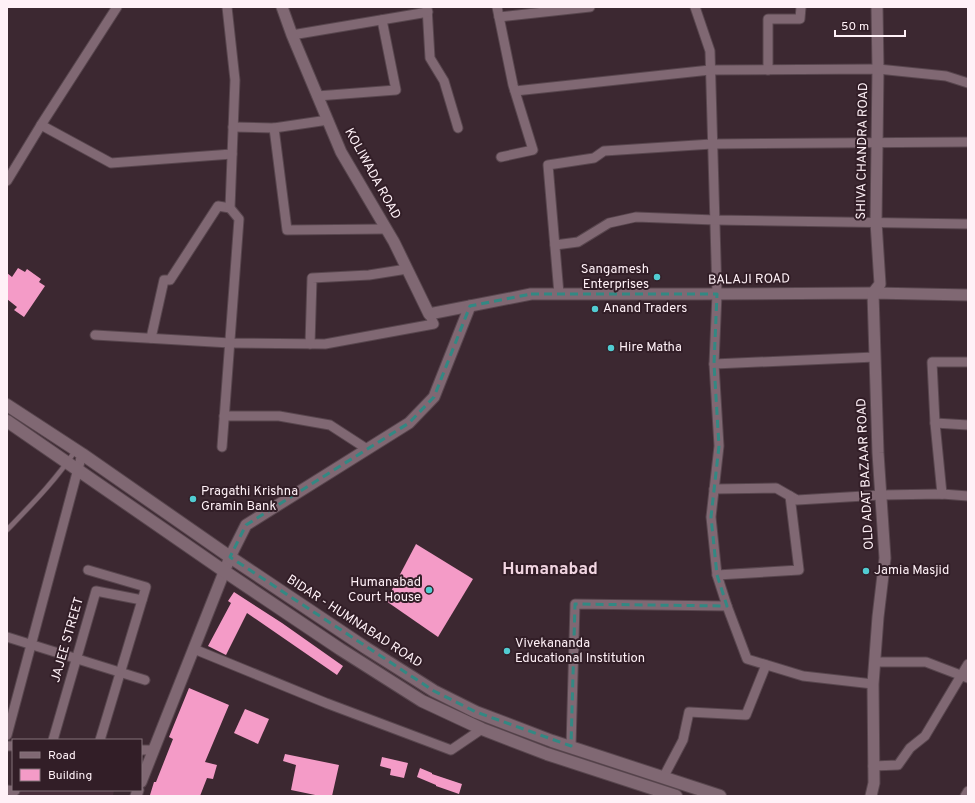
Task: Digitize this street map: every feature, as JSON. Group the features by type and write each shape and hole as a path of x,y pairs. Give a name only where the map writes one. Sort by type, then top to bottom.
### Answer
{"main road":[{"name":"BIDAR - HUMNABAD ROAD","path":"7,405 79,452 230,557 366,648 434,691 476,712 552,741 720,796"},
{"path":"7,421 224,571 422,701 482,730 547,754 676,796"}],"street":[{"path":"7,181 117,7"},
{"path":"227,7 235,80 230,208"},
{"name":"KOLIWADA ROAD","path":"282,7 292,35 341,152 408,269 429,314"},
{"path":"497,7 515,91 533,150 502,157"},
{"path":"499,17 559,9 590,7"},
{"path":"696,7 710,50 717,294 714,364 719,446 711,517 717,575 747,659 803,676 873,684"},
{"path":"768,70 768,19 800,19 801,7"},
{"name":"SHIVA CHANDRA ROAD","path":"873,293 880,284 876,222 878,69 877,7"},
{"path":"292,35 382,20 428,10 430,58 444,81 458,128"},
{"path":"317,96 396,90 382,20"},
{"path":"515,91 710,70 878,69 946,76 968,83"},
{"path":"233,127 274,128 328,120"},
{"path":"41,125 111,163 232,154"},
{"path":"274,128 287,230 386,229"},
{"path":"559,294 548,165 594,158 604,150 712,144 968,142"},
{"path":"151,338 164,280 170,280 218,206 230,208 239,219 222,447"},
{"path":"556,245 578,242 609,223 636,216 714,220 968,224"},
{"path":"310,344 312,278 369,275 408,269"},
{"name":"BALAJI ROAD","path":"470,306 531,294 873,293 968,295"},
{"name":"OLD ADAT BAZAAR ROAD","path":"872,796 874,783 873,684 878,617 885,558 878,453 873,293"},
{"path":"95,335 230,343 325,344 434,324 429,314 470,306"},
{"path":"142,780 224,571 246,526 409,423 434,398 470,306"},
{"path":"714,364 875,358"},
{"path":"942,494 935,423 932,362 968,362"},
{"path":"224,416 279,416 330,425 367,449"},
{"path":"935,423 968,425"},
{"path":"7,736 77,470 79,452"},
{"path":"714,489 776,488 797,500 881,495 942,494 968,496"},
{"path":"717,575 799,570 790,496"},
{"path":"88,570 146,587 100,739"},
{"name":"JAJEE STREET","path":"52,739 96,591 142,600"},
{"path":"571,746 575,604 727,606"},
{"path":"7,637 146,680"},
{"path":"194,649 326,703 451,750 482,730"},
{"path":"875,662 926,662 965,676"},
{"path":"873,766 898,766 910,748 925,736 965,676 968,664"},
{"path":"663,778 683,740 689,712 746,714 766,665"},
{"path":"142,750 154,750"},
{"path":"965,796 968,792"}],"lane":[{"path":"7,530 39,497 67,463 79,452"}],"highlighted area":[{"path":"531,294 717,294 714,364 719,446 711,517 717,575 727,606 575,604 571,746 476,712 434,691 230,557 246,525 409,423 434,397 470,306"}],"shaded area":[{"path":"20,791 114,791 113,796 19,796"}],"building":[{"path":"18,268 25,272 27,269 41,279 39,282 45,286 24,317 14,310 17,307 7,299 7,273 12,277"},
{"name":"Humanabad Court House","path":"416,544 473,579 438,637 386,601"},
{"path":"234,592 282,623 343,666 337,675 247,613 226,655 208,646 231,603 228,601"},
{"path":"189,688 229,705 205,762 217,765 213,779 207,778 200,796 150,795 154,782 156,782 173,739 169,737"},
{"path":"245,709 269,719 258,744 234,733"},
{"path":"285,754 339,765 332,796 320,796 291,790 296,765 283,761"},
{"path":"382,757 408,763 404,778 390,775 391,769 380,766"},
{"path":"420,768 432,774 462,784 459,794 436,786 417,777"}],"place":[{"name":"Sangamesh Enterprises","path":"657,277"},
{"name":"Anand Traders","path":"595,309"},
{"name":"Hire Matha","path":"611,348"},
{"name":"Pragathi Krishna Gramin Bank","path":"193,499"},
{"name":"Jamia Masjid","path":"866,571"},
{"name":"Humanabad Court House","path":"429,590"},
{"name":"Vivekananda Educational Institution","path":"507,651"}],"district":[{"name":"Humanabad","path":"550,570"}]}
